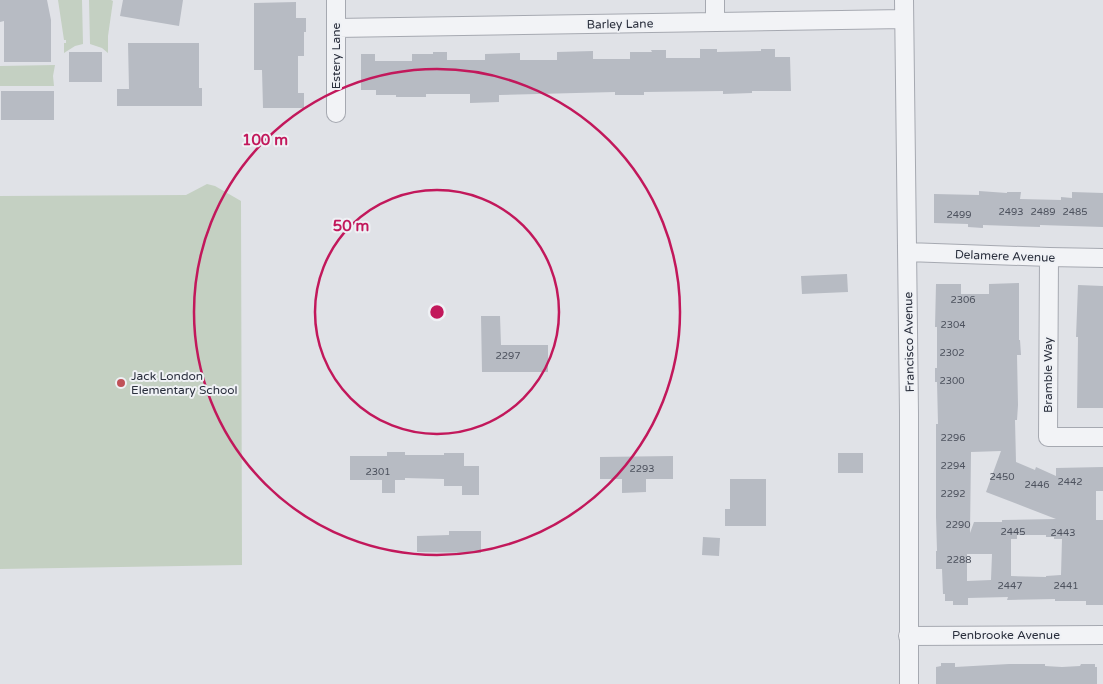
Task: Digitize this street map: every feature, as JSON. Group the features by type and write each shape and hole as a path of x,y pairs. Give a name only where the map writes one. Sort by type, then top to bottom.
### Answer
{"street":[{"name":"Estery Lane","path":"336,0 336,113"},
{"path":"715,0 715,22"},
{"name":"Francisco Avenue","path":"904,0 910,413 908,684"},
{"name":"Barley Lane","path":"336,28 904,19"},
{"name":"Delamere Avenue","path":"907,252 1049,258 1103,258"},
{"name":"Bramble Way","path":"1049,258 1048,438 1103,437"},
{"name":"Penbrooke Avenue","path":"908,636 1103,635"}],"green space":[{"path":"58,0 82,0 83,44 75,46 64,53 64,43 66,43 66,40 64,40"},
{"path":"89,0 113,1 108,36 108,53 102,48 90,44"},
{"path":"55,65 54,86 0,86 0,66"},
{"name":"Jack London Elementary School","path":"207,184 215,186 241,201 242,565 0,569 0,196 186,195"}],"building":[{"path":"0,0 47,0 51,20 51,62 4,62 4,21 0,22"},
{"path":"123,0 183,0 179,26 120,16"},
{"path":"296,2 296,18 306,18 304,56 298,56 298,93 304,93 304,108 263,108 262,70 254,70 254,3"},
{"path":"128,43 199,43 199,88 202,88 202,106 117,106 117,89 129,89"},
{"path":"700,49 717,49 717,52 775,49 775,57 790,57 791,91 752,91 752,93 723,94 723,91 644,92 644,95 615,95 615,92 499,95 499,102 470,103 470,94 426,94 426,97 396,97 396,95 376,95 376,90 361,90 361,54 375,54 375,61 412,61 412,54 433,54 433,52 447,52 447,60 485,60 485,54 520,53 520,60 557,60 557,52 593,51 593,59 630,59 630,52 666,50 666,58 700,58"},
{"path":"69,52 102,52 102,82 69,82"},
{"path":"1,91 54,91 54,120 1,120"},
{"path":"979,191 1021,192 1020,199 1061,200 1061,197 1072,198 1072,192 1103,193 1103,227 983,225 983,228 968,227 968,224 934,223 934,194 979,195"},
{"path":"847,274 848,292 802,294 801,276"},
{"path":"1019,283 1019,340 1021,355 1017,355 1016,462 1035,470 1036,467 1056,476 1056,468 1103,467 1103,491 1096,491 1096,520 1103,520 1103,605 1086,605 1086,601 1055,601 1055,599 1007,600 1008,597 968,598 968,605 953,605 953,601 945,601 942,569 936,569 936,424 938,424 937,382 935,382 935,368 937,368 937,327 935,327 936,284 961,284 961,294 989,294 989,284","holes":["1001,451 986,492 1056,519 974,522 970,533 971,452","1017,535 1046,535 1046,537 1062,539 1061,575 1046,577 1011,576 1011,539 1017,539","967,554 992,554 991,580 967,581"]},
{"path":"1078,285 1103,286 1103,408 1077,408 1078,337 1076,337"},
{"path":"481,316 500,316 501,345 548,345 548,372 482,372"},
{"path":"387,452 405,452 405,455 464,453 464,466 479,466 479,495 462,495 462,486 444,486 444,479 405,478 405,480 395,480 395,493 382,493 382,480 350,480 350,456 387,456"},
{"path":"838,453 863,453 863,473 838,473"},
{"path":"673,456 673,479 646,479 646,492 622,493 622,479 600,479 600,457"},
{"path":"730,479 766,479 766,526 725,526 725,509 730,509"},
{"path":"449,531 481,531 481,553 417,552 417,536 449,535"},
{"path":"703,537 720,538 719,556 702,555"},
{"path":"941,663 955,663 955,667 1045,664 1045,666 1062,667 1095,664 1095,667 1097,667 1097,684 936,684 936,667 941,666"}],"place":[{"name":"Jack London Elementary School","path":"121,383"}]}
